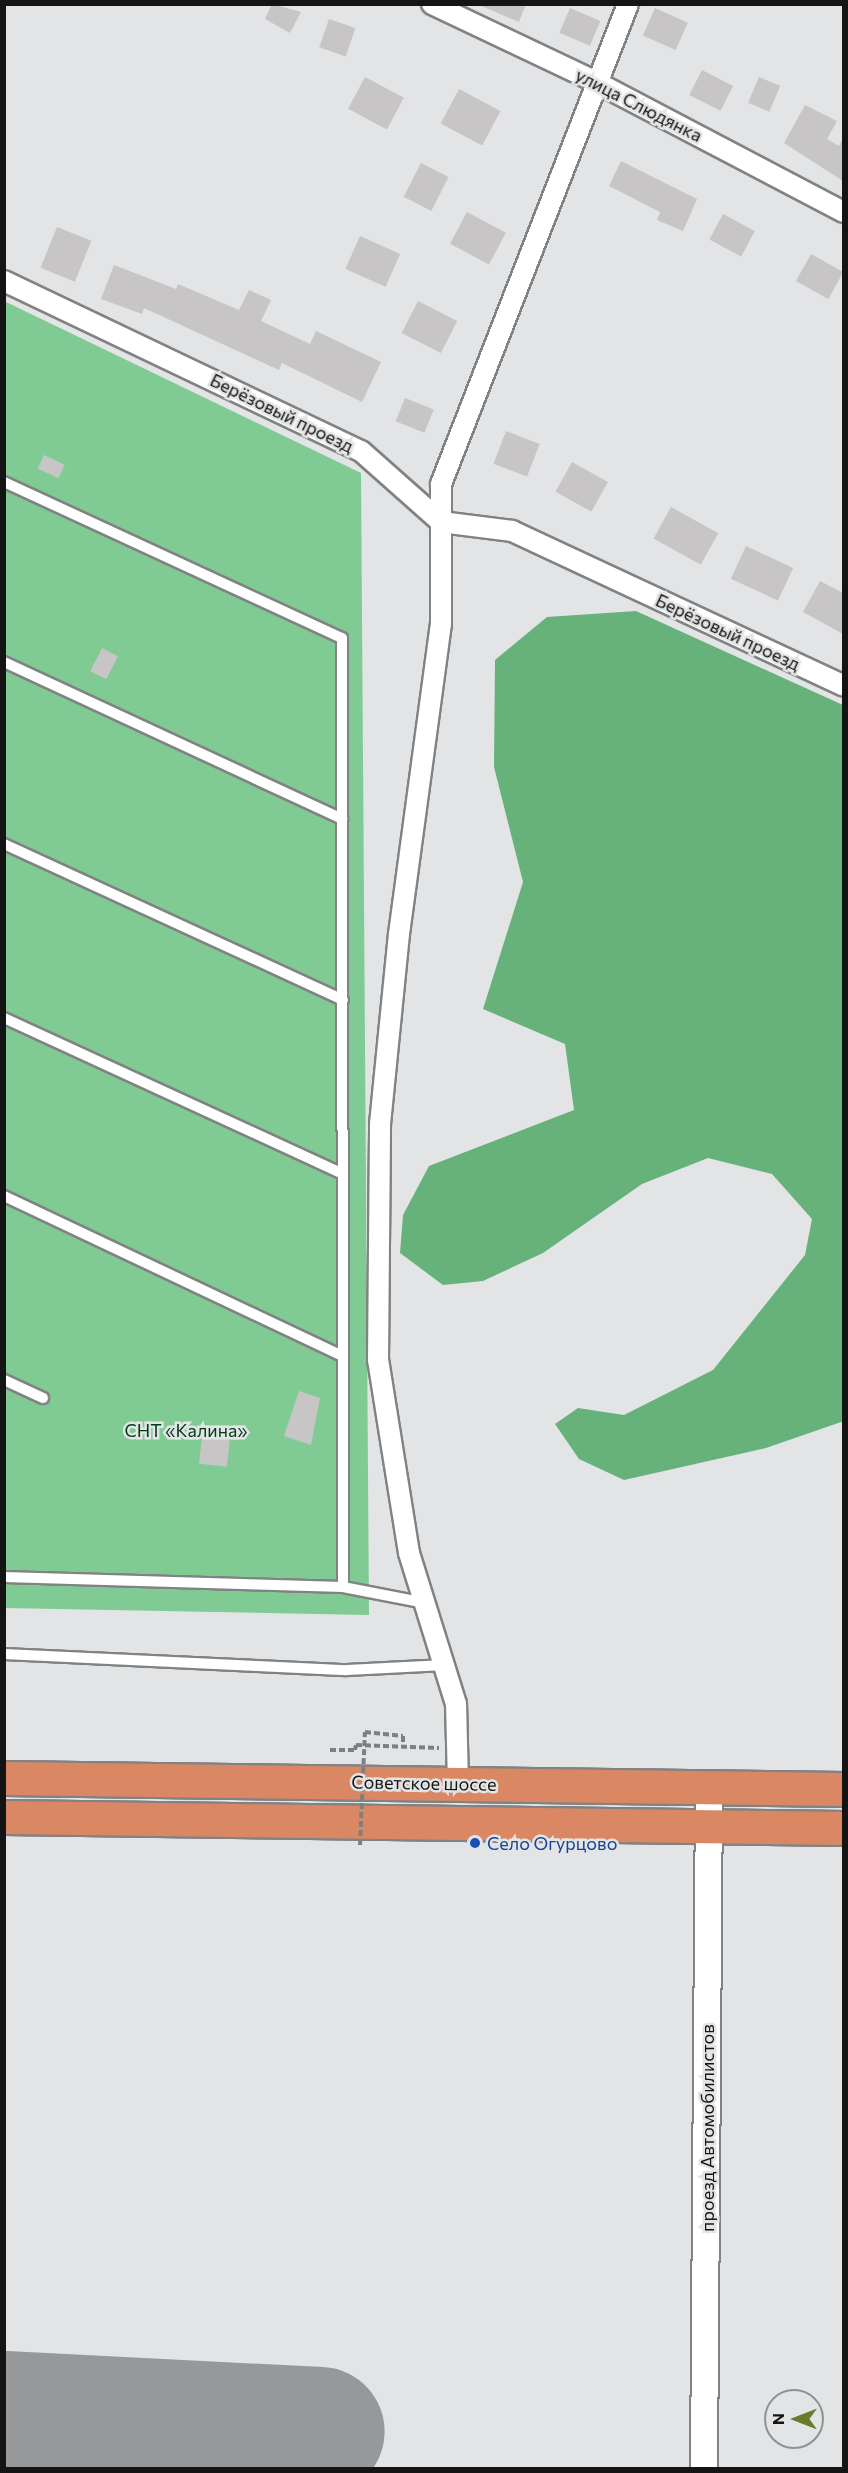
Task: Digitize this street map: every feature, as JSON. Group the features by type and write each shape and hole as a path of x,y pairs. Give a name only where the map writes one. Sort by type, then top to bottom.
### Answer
{"highway":[{"name":"Советское шоссе","path":"4,1778 843,1789"},
{"path":"4,1817 843,1828"}],"street":[{"name":"улица Слюдянка","path":"432,4 594,81 843,212"},
{"path":"458,1784 457,1726 445,1665 409,1553 378,1360 380,1124 399,934 441,624 441,484 594,81 628,4"},
{"name":"Берёзовый проезд","path":"4,280 361,451 441,522 512,531 843,686"},
{"name":"проезд Автомобилистов","path":"704,2469 709,1788"}],"lane":[{"path":"4,482 342,638 343,1587"},
{"path":"4,662 342,819"},
{"path":"4,844 343,1000"},
{"path":"4,1018 343,1174"},
{"path":"4,1196 343,1356"},
{"path":"4,1380 43,1398"},
{"path":"4,1577 343,1587 425,1603"},
{"path":"4,1654 301,1669 445,1665"}],"path":[{"path":"330,1750 447,1746 457,1726"},
{"path":"360,1845 364,1732 403,1736 403,1748"}],"green space":[{"name":"СНТ «Калина»","path":"4,301 361,473 369,1615 5,1608"},
{"path":"636,611 843,705 844,1421 766,1448 624,1480 579,1459 555,1424 578,1408 624,1415 713,1370 805,1255 812,1219 772,1174 708,1158 642,1184 543,1253 483,1281 443,1285 400,1253 403,1215 429,1166 574,1110 565,1044 483,1009 523,882 494,767 495,660 547,617"}],"building":[{"path":"272,4 301,12 290,33 265,19"},
{"path":"477,4 526,4 519,22"},
{"path":"570,8 600,21 590,46 559,33"},
{"path":"655,8 688,23 676,50 643,35"},
{"path":"329,19 355,28 346,56 319,47"},
{"path":"702,70 733,86 720,111 689,95"},
{"path":"365,77 404,98 387,129 348,109"},
{"path":"759,77 780,86 769,112 748,103"},
{"path":"459,89 500,111 482,146 441,123"},
{"path":"805,105 837,121 827,139 839,146 843,138 843,181 784,143"},
{"path":"621,161 697,199 683,231 657,220 660,212 609,186"},
{"path":"421,163 449,177 431,211 404,197"},
{"path":"467,212 506,233 489,264 450,244"},
{"path":"723,214 755,231 741,257 709,240"},
{"path":"57,227 91,241 75,282 41,268"},
{"path":"360,236 400,254 386,287 345,269"},
{"path":"811,254 843,272 828,299 796,281"},
{"path":"114,265 176,289 178,284 239,310 249,290 271,300 261,321 310,344 316,331 381,362 362,402 282,363 279,370 144,308 142,314 101,299"},
{"path":"418,301 457,321 441,353 402,333"},
{"path":"405,398 434,410 424,433 396,421"},
{"path":"506,431 540,444 527,477 493,464"},
{"path":"44,455 65,465 59,478 38,469"},
{"path":"572,462 608,482 591,512 556,492"},
{"path":"671,507 718,533 701,565 654,538"},
{"path":"746,546 793,568 778,601 731,579"},
{"path":"820,581 843,593 843,634 803,612"},
{"path":"102,648 118,656 106,679 90,671"},
{"path":"299,1391 320,1398 311,1445 284,1436"},
{"path":"202,1436 230,1439 227,1467 199,1464"}],"runway":[{"path":"4,2415 320,2431"}],"place":[{"name":"Село Огурцово","path":"475,1843"}]}
